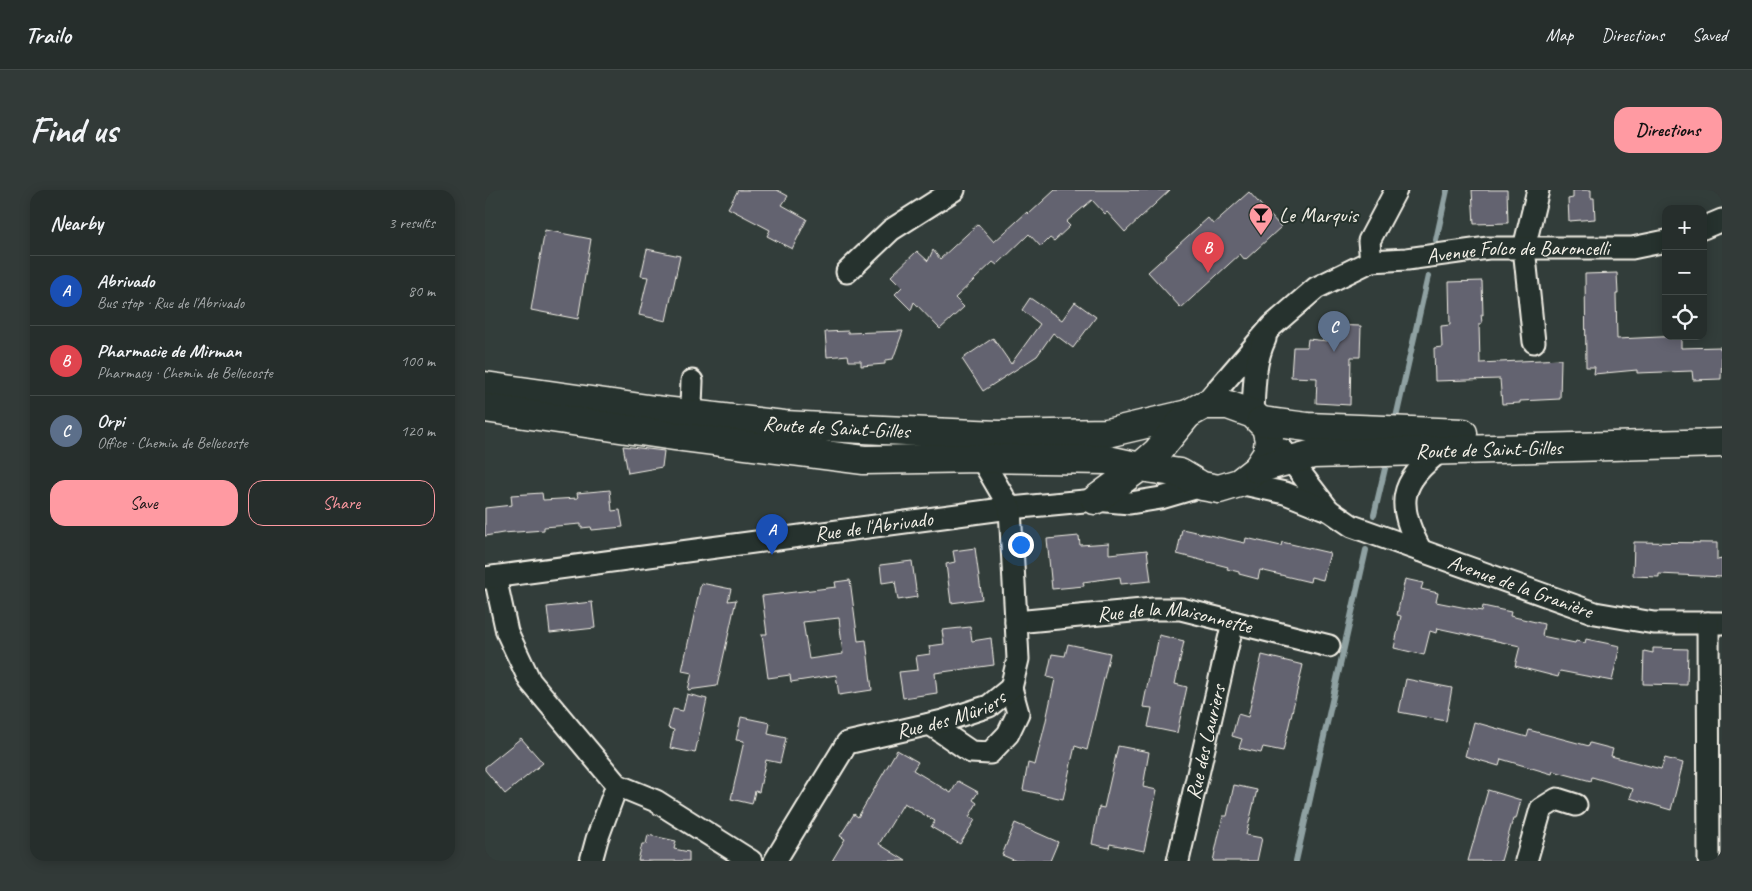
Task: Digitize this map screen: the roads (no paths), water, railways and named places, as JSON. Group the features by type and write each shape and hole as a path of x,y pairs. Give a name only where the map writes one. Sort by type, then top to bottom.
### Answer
{"main road":[{"name":"Route de Saint-Gilles","path":"485,386 864,460 981,458 1108,460 1140,466 1191,480"},
{"path":"1095,500 1157,452 1190,414 1228,405 1260,421 1269,440 1267,454 1248,476 1219,489 1191,480 1176,457 1176,441 1190,414"},
{"name":"Route de Saint-Gilles","path":"485,408 690,426 784,425 999,434 1107,433 1190,414"},
{"name":"Route de Saint-Gilles","path":"1260,421 1307,427 1488,434 1722,427"},
{"name":"Route de Saint-Gilles","path":"1248,476 1313,454 1722,443"}],"street":[{"path":"847,272 891,230 954,190"},
{"path":"1190,414 1272,326 1316,288 1371,260 1369,241 1396,190"},
{"path":"1534,342 1524,248 1538,190"},
{"path":"1707,226 1722,220"},
{"name":"Avenue Folco de Baroncelli","path":"1371,260 1407,259 1488,248 1632,248 1662,242"},
{"path":"1260,421 1255,379 1259,351 1272,326"},
{"path":"690,426 692,381"},
{"name":"Avenue de la Granière","path":"1260,421 1330,511"},
{"path":"1421,551 1411,533 1405,508 1405,490 1413,476 1424,463 1441,450"},
{"name":"Rue des Mûriers","path":"775,861 847,743 943,721 989,706 1011,688 1018,659 1010,508 981,458"},
{"name":"Avenue de la Granière","path":"1248,476 1330,511 1352,526 1595,613 1655,623 1715,623"},
{"name":"Rue de l'Abrivado","path":"490,578 1010,508 1095,500 1130,503 1161,498 1191,480"},
{"path":"490,578 507,632 530,681 617,785 656,801 751,861"},
{"name":"Rue de la Maisonnette","path":"1016,622 1153,609 1181,609 1329,646"},
{"name":"Rue des Lauriers","path":"1178,861 1233,622"},
{"path":"1709,861 1715,808 1715,623"},
{"path":"930,724 971,752 990,753 1008,734 1018,714 1011,688"},
{"path":"591,861 617,785"},
{"path":"1526,861 1541,809 1557,799 1576,805"}],"waterway":[{"path":"1436,240 1447,190"},
{"path":"1395,422 1428,276"},
{"path":"1374,515 1387,460"},
{"path":"1296,861 1366,550"}],"place":[{"name":"Le Marquis","path":"1261,236"},
{"name":"Pharmacie de Mirman","path":"1208,273"},
{"name":"Orpi","path":"1334,352"},
{"name":"Abrivado","path":"772,555"}]}
